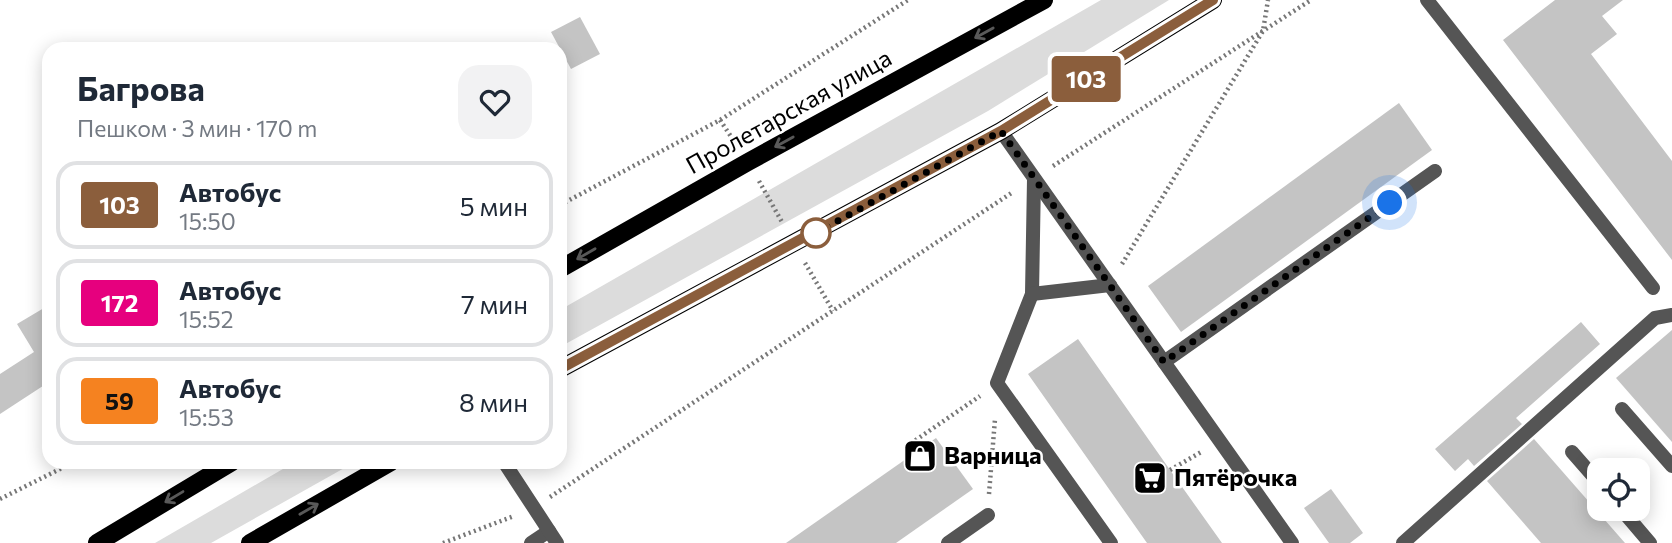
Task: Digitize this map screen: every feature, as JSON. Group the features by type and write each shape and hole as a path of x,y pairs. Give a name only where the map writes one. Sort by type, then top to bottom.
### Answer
{"main road":[{"name":"Пролетарская улица","path":"567,265 748,162 1044,0"},
{"path":"567,365 795,245 1001,131 1213,0"},
{"path":"97,543 220,469"},
{"path":"250,543 379,469"}],"street":[{"path":"1427,0 1653,288"},
{"path":"1001,131 1292,543"},
{"path":"1164,362 1435,171"},
{"path":"1034,178 1032,294 998,383 1111,543"},
{"path":"1032,294 1110,285"},
{"path":"1403,543 1655,318 1672,316"},
{"path":"1622,409 1672,466"},
{"path":"1572,452 1587,469"},
{"path":"509,469 553,537 531,543"},
{"path":"948,543 988,515"},
{"path":"1631,521 1650,543"}],"path":[{"path":"567,201 720,120 908,0"},
{"path":"1110,285 1263,31 1268,0"},
{"path":"443,543 534,508 1034,178 1311,0"},
{"path":"720,120 748,162 833,311"},
{"path":"916,452 910,444 998,383"},
{"path":"988,515 998,383"},
{"path":"1170,470 1220,441"},
{"path":"0,499 60,469"}],"shaded area":[{"path":"1101,0 1169,0 988,111 567,343 567,306"},
{"path":"283,469 343,469 211,543 155,543"}],"building":[{"path":"1555,0 1623,0 1602,16 1617,34 1591,54 1672,161 1672,260 1503,40"},
{"path":"580,17 600,54 571,69 567,62 567,42 556,42 551,32"},
{"path":"1399,103 1432,150 1181,332 1148,286"},
{"path":"42,309 42,387 0,414 0,374 34,352 17,324"},
{"path":"1581,322 1600,344 1516,418 1522,424 1474,466 1468,459 1455,471 1435,449"},
{"path":"1672,330 1672,442 1616,378"},
{"path":"1078,339 1222,543 1147,543 1028,374"},
{"path":"936,438 973,489 896,543 786,543"},
{"path":"1534,439 1587,500 1587,521 1606,521 1625,543 1541,543 1487,481"},
{"path":"1331,489 1363,533 1350,543 1329,543 1304,508"}],"bus line":[{"name":"103","path":"567,365 795,245 1001,131 1213,0"}],"place":[{"name":"Варница","path":"920,456"},
{"name":"Пятёрочка","path":"1150,478"}],"route":[{"path":"816,233 1001,131 1164,362 1390,203"}]}
